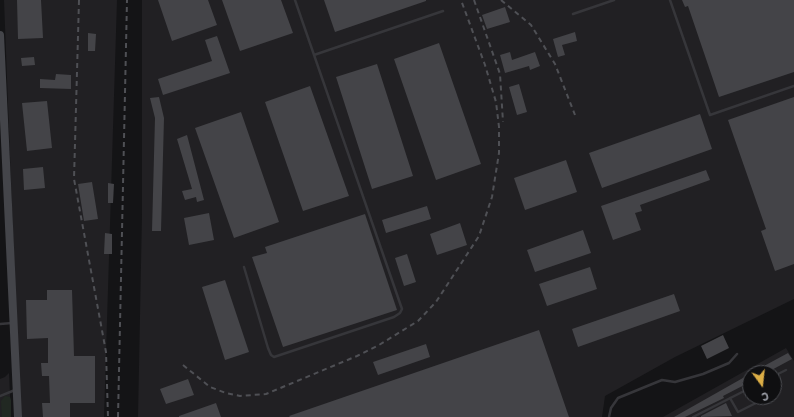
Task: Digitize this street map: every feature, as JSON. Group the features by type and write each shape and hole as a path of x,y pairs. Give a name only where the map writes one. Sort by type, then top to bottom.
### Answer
{"main road":[{"path":"0,34 3,142 18,417"}],"lane":[{"path":"244,267 268,348 271,356 274,357 394,317 400,313 402,309 295,0"},
{"path":"573,14 614,0"},
{"path":"670,0 710,115 794,86"},
{"path":"314,55 443,10"},
{"path":"0,324 14,323"},
{"path":"609,417 611,408 618,398 662,380 675,382 703,374 729,363 737,354"},
{"path":"782,372 786,370"},
{"path":"0,396 17,390"},
{"path":"693,417 742,392"},
{"path":"730,398 738,412 752,405"}],"shaded area":[{"path":"4,0 117,0 104,417 20,417"},
{"path":"142,0 794,0 794,299 675,357 605,396 602,417 138,417 142,214"},
{"path":"786,348 794,361 794,417 663,417 742,373 742,405 782,405 782,365 756,365"},
{"path":"9,373 11,417 0,417 0,379"},
{"path":"5,396 10,397 11,400 11,417 2,417 1,401"}],"building":[{"path":"17,0 41,0 43,38 18,39"},
{"path":"158,0 208,0 217,25 172,41"},
{"path":"222,0 281,0 293,33 240,51"},
{"path":"324,0 426,0 426,1 335,32"},
{"path":"682,0 794,0 794,72 719,97 688,6 685,7"},
{"path":"505,7 510,22 487,29 482,15"},
{"path":"575,32 577,41 562,45 565,55 558,57 553,39"},
{"path":"88,33 96,34 95,51 88,51"},
{"path":"217,36 230,73 163,95 158,79 212,61 205,40"},
{"path":"439,43 481,164 436,180 394,59"},
{"path":"510,52 512,60 535,52 540,66 530,70 529,66 505,73 500,55"},
{"path":"34,57 35,65 22,66 21,58"},
{"path":"377,64 413,176 372,189 336,77"},
{"path":"56,74 71,75 71,89 40,88 40,79 55,80"},
{"path":"519,84 527,112 517,115 509,87"},
{"path":"310,86 349,196 303,211 265,102"},
{"path":"159,97 164,118 161,231 152,231 155,118 150,98"},
{"path":"794,97 794,264 775,271 761,231 766,229 728,120"},
{"path":"47,101 52,148 27,151 22,103"},
{"path":"241,112 279,222 234,238 195,128"},
{"path":"700,114 712,149 602,188 589,153"},
{"path":"187,135 204,200 197,202 196,197 185,200 182,191 192,189 177,139"},
{"path":"566,160 577,192 525,210 514,178"},
{"path":"43,167 45,188 24,190 23,169"},
{"path":"706,170 710,180 640,205 642,211 635,213 641,230 613,240 601,206"},
{"path":"92,182 98,219 84,221 78,184"},
{"path":"108,183 114,184 113,203 108,203"},
{"path":"427,206 431,219 386,233 382,220"},
{"path":"209,213 214,240 189,245 184,218"},
{"path":"365,214 397,310 283,347 252,257 267,253 265,247"},
{"path":"460,223 467,245 437,255 430,234"},
{"path":"583,230 591,253 535,272 527,250"},
{"path":"105,233 112,234 112,254 104,254"},
{"path":"407,254 416,282 404,286 395,258"},
{"path":"590,267 597,289 547,306 539,284"},
{"path":"225,280 249,352 225,360 202,287"},
{"path":"47,290 72,290 74,356 95,356 95,403 70,403 70,417 43,417 42,403 50,403 49,376 42,376 41,363 48,363 48,338 27,339 26,300 47,300"},
{"path":"674,294 680,311 578,347 572,329"},
{"path":"539,330 569,417 289,416"},
{"path":"723,335 729,348 707,359 701,346"},
{"path":"426,344 430,357 378,375 373,362"},
{"path":"788,353 792,359 781,365 766,365"},
{"path":"188,379 194,395 166,404 160,389"},
{"path":"742,379 742,386 723,396 724,398 685,417 674,417"},
{"path":"216,403 221,417 179,417 179,416"},
{"path":"726,403 732,416 701,417 701,416"}],"railway":[{"path":"79,0 74,179 106,352 108,417"},
{"path":"118,417 127,0"},
{"path":"183,365 210,387 226,393 240,396 266,394 357,356 379,345 418,321 436,302 479,236 492,197 499,153 499,127 496,102 485,65 461,0"},
{"path":"474,0 500,74 503,122"},
{"path":"501,0 531,25 555,64 575,115"}]}
